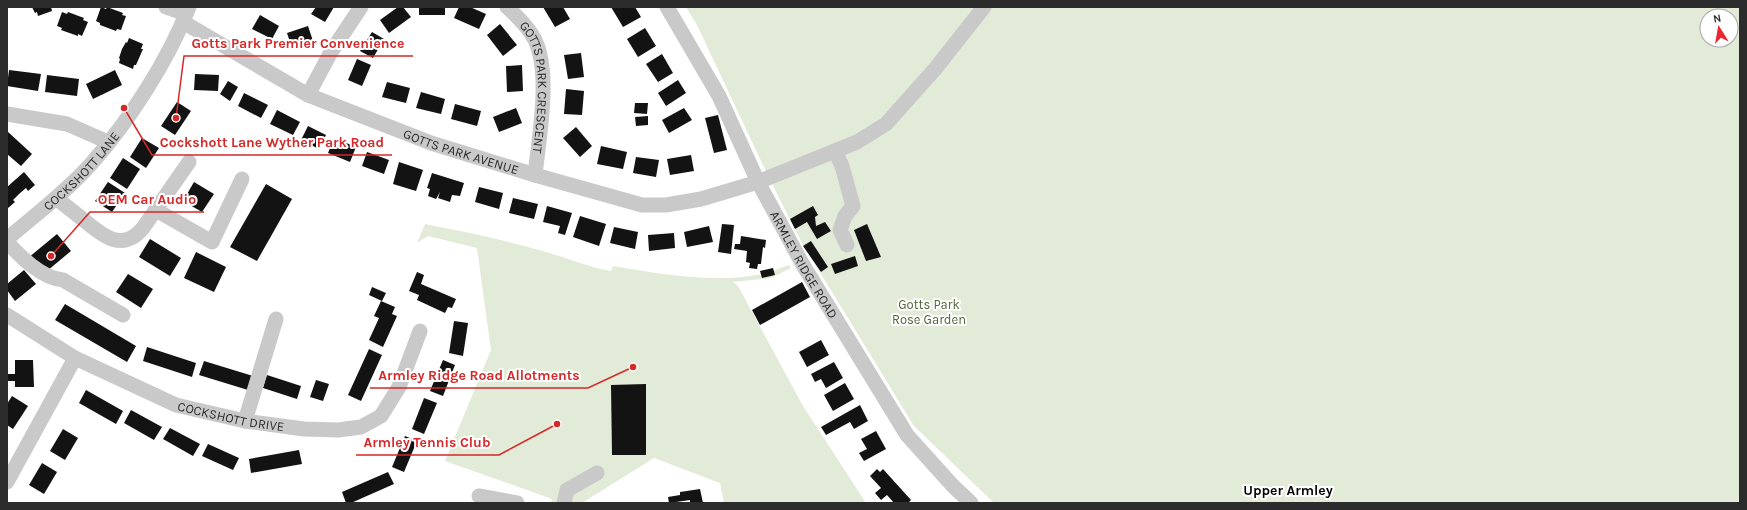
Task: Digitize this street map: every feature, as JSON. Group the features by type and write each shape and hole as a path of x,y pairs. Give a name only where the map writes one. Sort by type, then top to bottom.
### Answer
{"street":[{"name":"GOTTS PARK AVENUE","path":"166,7 186,15 308,95 431,143 535,175 642,205 666,205 701,199 758,182 857,142 886,124 935,69 984,7"},
{"path":"308,95 331,52 361,7"},
{"name":"GOTTS PARK CRESCENT","path":"507,7 517,16 535,39 541,59 543,84 535,175"},
{"name":"ARMLEY RIDGE ROAD","path":"667,7 719,96 758,182 803,265 907,435 953,486 971,503"},
{"name":"COCKSHOTT LANE","path":"7,239 56,198 90,164 124,122 154,75 186,15"},
{"path":"7,114 66,124 108,142"},
{"path":"835,151 842,166 853,206 845,216 840,230 847,245"},
{"path":"56,198 98,232 115,240 128,240 136,236 189,162"},
{"path":"156,210 212,242 242,179"},
{"path":"7,242 21,257 52,279 63,280 123,315"},
{"name":"COCKSHOTT DRIVE","path":"7,315 75,358 176,405 245,421 304,428 338,430 361,427 381,416 396,393 420,331"},
{"path":"245,421 276,319"},
{"path":"7,482 75,358"},
{"path":"564,503 567,490 597,473"},
{"path":"479,496 517,503"}],"green space":[{"name":"Gotts Park Rose Garden","path":"686,7 1740,7 1740,503 994,503 914,426 802,243 770,180 697,25"},
{"path":"425,224 516,244 611,271 613,266 703,278 721,278 761,274 789,265 791,268 771,278 733,282 738,286 803,406 866,503 724,503 720,483 654,458 582,503 551,503 552,499 445,461 491,350 477,248 428,236 417,243"}],"building":[{"path":"32,7 51,7 52,11 38,16 37,12 35,13"},
{"path":"101,7 106,9 107,7 123,13 122,15 126,16 121,30 117,29 116,31 100,25 100,23 96,21"},
{"path":"316,7 334,7 325,22 311,14"},
{"path":"398,7 403,7 411,17 389,33 380,20"},
{"path":"419,7 445,7 445,15 419,15"},
{"path":"459,7 470,7 486,14 479,29 454,18"},
{"path":"543,7 563,7 570,19 555,27"},
{"path":"611,7 635,7 641,17 623,27"},
{"path":"62,12 67,14 68,12 84,18 83,20 88,22 82,36 61,30 62,28 57,26"},
{"path":"260,15 279,26 272,39 252,29"},
{"path":"500,24 517,45 503,56 487,35"},
{"path":"308,26 313,41 292,48 287,33"},
{"path":"645,28 656,46 638,57 627,39"},
{"path":"372,32 384,39 373,58 360,51"},
{"path":"129,38 143,44 141,49 143,49 133,69 119,63 122,49"},
{"path":"581,53 584,77 568,79 564,55"},
{"path":"662,54 673,73 658,82 646,64"},
{"path":"357,59 371,65 362,86 348,80"},
{"path":"522,65 523,91 507,92 506,66"},
{"path":"9,70 41,74 38,91 7,86"},
{"path":"115,70 122,85 93,99 86,84"},
{"path":"195,74 219,75 218,91 194,90"},
{"path":"47,75 79,79 77,96 45,92"},
{"path":"678,80 686,93 666,106 658,93"},
{"path":"228,81 238,87 230,101 220,94"},
{"path":"387,82 410,88 406,103 382,97"},
{"path":"566,89 584,91 582,115 564,114"},
{"path":"421,92 445,99 441,114 416,108"},
{"path":"244,93 268,105 261,118 238,106"},
{"path":"177,102 191,111 175,135 161,126"},
{"path":"635,103 648,103 647,114 634,113"},
{"path":"455,104 481,111 477,126 451,119"},
{"path":"516,108 522,123 499,132 493,117"},
{"path":"684,108 692,120 669,133 662,120"},
{"path":"277,110 300,122 293,135 270,124"},
{"path":"718,115 727,150 714,153 705,118"},
{"path":"648,116 648,125 636,126 635,117"},
{"path":"308,126 326,135 319,149 301,140"},
{"path":"576,127 592,146 580,157 563,138"},
{"path":"7,131 32,154 21,166 7,154"},
{"path":"142,138 159,148 146,168 130,157"},
{"path":"334,138 356,147 350,162 328,153"},
{"path":"601,146 627,152 623,169 597,164"},
{"path":"367,152 389,160 384,174 362,166"},
{"path":"691,155 694,171 670,175 667,159"},
{"path":"636,157 659,160 656,177 633,173"},
{"path":"123,158 140,169 127,189 110,178"},
{"path":"399,162 423,170 416,191 393,184"},
{"path":"24,172 35,185 28,191 26,188 13,200 15,202 8,208 7,187"},
{"path":"432,173 464,183 460,196 452,195 450,202 438,198 440,192 436,199 428,196 430,189 427,188"},
{"path":"108,182 125,193 112,212 95,201"},
{"path":"194,182 214,194 202,212 183,201"},
{"path":"266,184 292,199 257,261 230,247"},
{"path":"479,187 503,193 499,209 475,202"},
{"path":"513,198 538,204 534,219 509,213"},
{"path":"547,206 572,213 565,235 558,233 560,226 543,222"},
{"path":"813,206 818,215 815,217 816,226 825,222 831,231 817,239 807,222 795,229 790,219"},
{"path":"580,216 606,224 599,246 573,237"},
{"path":"722,224 734,225 731,254 718,252"},
{"path":"867,224 881,257 866,261 854,230"},
{"path":"709,226 713,242 687,247 684,232"},
{"path":"614,227 638,232 635,249 610,243"},
{"path":"674,233 675,248 649,251 648,235"},
{"path":"57,234 71,251 47,271 28,258"},
{"path":"741,236 766,240 765,248 763,247 761,264 758,264 757,269 749,268 750,263 746,262 747,251 734,249 735,244 740,244"},
{"path":"150,239 181,258 170,276 139,257"},
{"path":"811,241 828,267 821,272 803,246"},
{"path":"196,252 226,267 214,292 184,278"},
{"path":"855,256 858,266 835,274 831,264"},
{"path":"773,268 775,275 762,278 760,271"},
{"path":"24,270 36,284 15,301 7,290 7,284"},
{"path":"417,272 424,275 421,284 456,299 452,308 448,307 445,313 417,300 419,295 409,291"},
{"path":"128,274 153,289 141,308 116,292"},
{"path":"802,282 810,297 760,325 752,310"},
{"path":"372,287 386,293 382,301 369,295"},
{"path":"381,301 395,307 392,314 397,316 383,347 369,340 379,318 374,316"},
{"path":"65,304 136,346 127,362 55,320"},
{"path":"454,321 468,323 463,356 449,353"},
{"path":"821,340 829,355 807,367 799,352"},
{"path":"147,347 196,363 192,377 143,361"},
{"path":"369,349 382,355 361,401 348,395"},
{"path":"15,360 33,360 34,387 15,387 15,381 8,381 8,374 15,374"},
{"path":"443,360 455,365 443,396 430,391"},
{"path":"204,361 253,376 248,390 199,375"},
{"path":"834,362 843,378 826,388 821,379 815,382 811,374"},
{"path":"267,375 301,386 297,399 263,388"},
{"path":"316,380 329,384 323,401 310,397"},
{"path":"845,383 854,399 833,411 824,395"},
{"path":"646,384 646,455 612,455 611,385"},
{"path":"86,390 123,411 116,424 79,403"},
{"path":"12,396 28,406 13,429 7,425 7,404"},
{"path":"424,398 437,403 424,434 412,429"},
{"path":"860,405 868,421 854,429 850,422 826,435 821,427"},
{"path":"131,410 162,427 154,440 124,423"},
{"path":"170,428 200,444 193,456 163,439"},
{"path":"63,429 78,438 65,460 50,451"},
{"path":"876,431 886,449 864,461 859,453 867,449 861,439"},
{"path":"405,436 417,441 404,472 392,467"},
{"path":"208,444 239,458 233,470 202,456"},
{"path":"299,450 302,464 251,473 249,459"},
{"path":"42,463 57,472 44,494 29,485"},
{"path":"877,469 880,472 883,469 911,500 908,503 894,503 887,495 881,500 875,493 881,488 870,476"},
{"path":"388,472 394,484 351,503 346,503 342,492"},
{"path":"700,489 703,503 690,503 690,500 669,503 668,497 680,495 680,492"}],"place":[{"name":"Cockshott Lane Wyther Park Road","path":"124,108"},
{"name":"Gotts Park Premier Convenience","path":"176,118"},
{"name":"OEM Car Audio","path":"51,256"},
{"name":"Armley Ridge Road Allotments","path":"633,367"},
{"name":"Armley Tennis Club","path":"557,424"}],"district":[{"name":"Upper Armley","path":"1288,490"}]}
